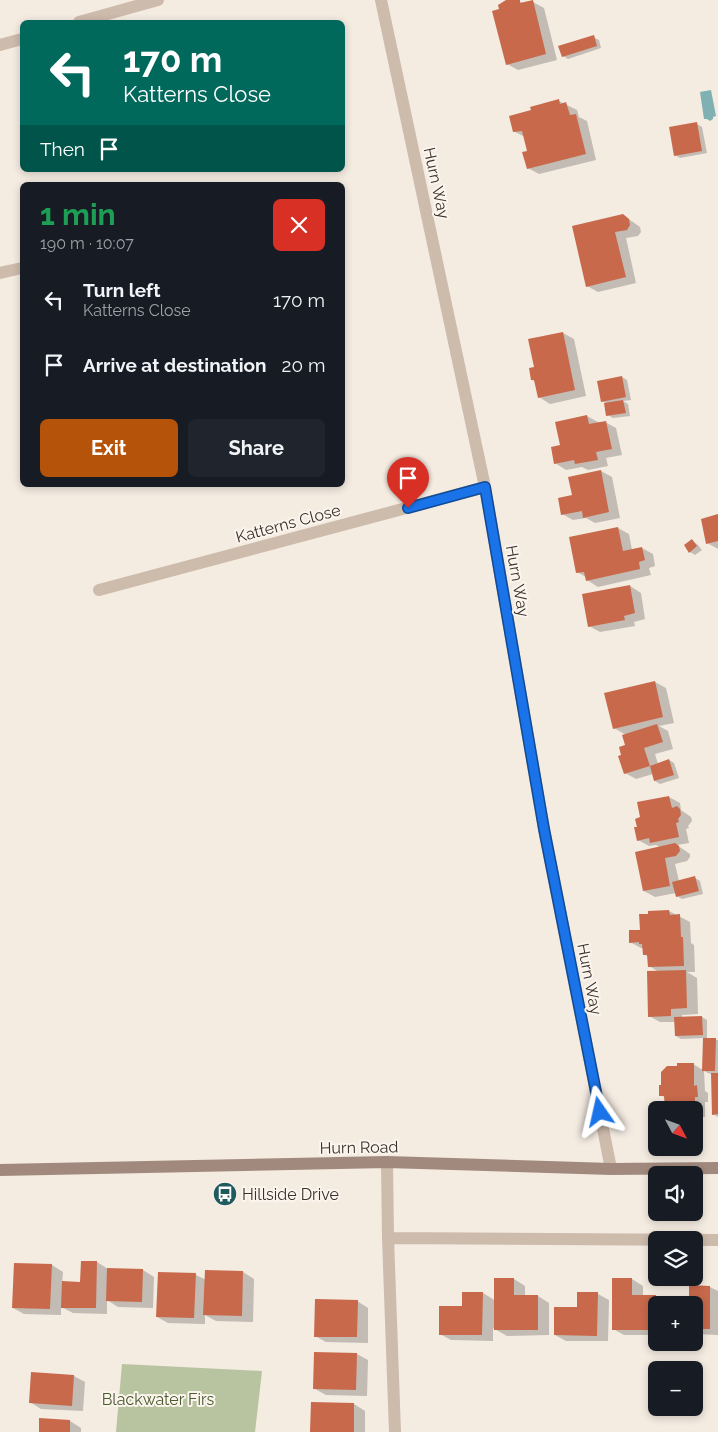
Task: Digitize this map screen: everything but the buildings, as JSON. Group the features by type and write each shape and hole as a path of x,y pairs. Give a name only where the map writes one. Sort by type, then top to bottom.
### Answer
{"main road":[{"name":"Hurn Road","path":"0,1170 388,1162 611,1169 718,1168"}],"street":[{"path":"86,20 158,0"},
{"name":"Hurn Way","path":"381,0 485,487 544,829 611,1169"},
{"path":"0,45 20,40"},
{"path":"0,273 20,268"},
{"name":"Katterns Close","path":"99,590 485,487"},
{"path":"388,1162 388,1238 395,1432"},
{"path":"388,1238 718,1240"}],"green space":[{"name":"Blackwater Firs","path":"122,1364 262,1371 255,1432 116,1432"}],"water":[{"path":"711,90 716,116 710,121 704,119 700,92"}],"place":[{"name":"Hillside Drive","path":"225,1194"}],"route":[{"path":"408,508 485,487 544,829 600,1112"}]}
